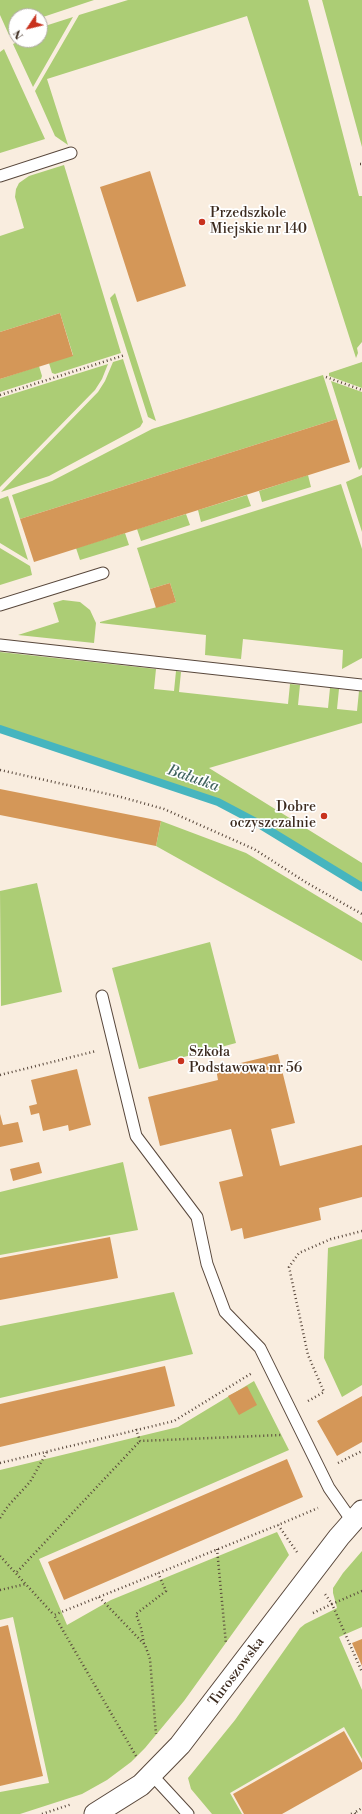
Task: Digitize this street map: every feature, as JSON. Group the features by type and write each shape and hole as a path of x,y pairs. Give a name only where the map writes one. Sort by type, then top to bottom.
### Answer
{"street":[{"name":"Turoszowska","path":"95,1814 127,1795 146,1768 198,1724 357,1516"}],"lane":[{"path":"0,176 71,153"},
{"path":"0,605 103,573"},
{"path":"0,645 362,685"},
{"path":"102,996 136,1136 196,1217 207,1264 226,1312 260,1348 329,1488 357,1516"},
{"path":"146,1768 188,1814"}],"path":[{"path":"0,395 125,355"},
{"path":"326,377 362,390"},
{"path":"0,770 121,797 164,809 254,849 362,914"},
{"path":"0,1075 114,1045"},
{"path":"306,1402 324,1392 308,1355 289,1266 299,1253 331,1239 362,1231"},
{"path":"0,1463 48,1450 174,1421 268,1364"},
{"path":"136,1430 140,1441"},
{"path":"17,1572 140,1441 302,1434"},
{"path":"0,1518 8,1506 30,1482 48,1450"},
{"path":"337,1464 362,1451"},
{"path":"54,1614 278,1525"},
{"path":"217,1549 226,1649"},
{"path":"0,1556 17,1572 54,1614 146,1768"},
{"path":"157,1735 150,1659 144,1645 141,1628 136,1614 166,1591 158,1572"},
{"path":"0,1590 26,1584"},
{"path":"362,1591 332,1604 362,1672"},
{"path":"99,1596 144,1645"},
{"path":"354,1814 362,1808"}],"green space":[{"path":"0,0 94,0 48,15 48,8 8,8 8,33 0,15"},
{"path":"128,0 308,0 359,196 362,196 362,342 357,348 358,353 356,358 247,16 47,79 68,145 55,136 35,91 79,15"},
{"path":"322,0 362,0 362,147"},
{"path":"73,17 33,87 15,48 48,48 48,25"},
{"path":"4,49 45,139 0,153 0,52"},
{"path":"64,165 121,353 55,374 52,373 49,363 73,355 60,313 0,332 0,236 24,228 15,197 16,189 19,183 29,176"},
{"path":"115,293 156,421 148,417 110,298"},
{"path":"123,359 143,422 140,427 49,476 1,492 98,392 105,381 113,362"},
{"path":"362,362 362,388 329,376 329,373"},
{"path":"108,364 102,379 95,390 0,487 0,398"},
{"path":"39,366 42,376 41,379 0,392 0,379"},
{"path":"323,375 337,419 20,519 12,495 52,481 152,429"},
{"path":"331,381 362,392 362,467 359,470"},
{"path":"308,475 311,487 262,502 259,491"},
{"path":"362,475 362,532 346,482"},
{"path":"341,484 362,549 362,658 342,669 343,650 243,639 241,659 205,655 206,635 100,623 176,602 170,583 150,589 137,548"},
{"path":"247,495 251,506 201,522 198,510"},
{"path":"8,496 28,560 0,543 0,499"},
{"path":"186,514 190,525 141,541 137,529"},
{"path":"125,533 129,545 80,560 76,548"},
{"path":"0,548 30,566 32,575 0,585"},
{"path":"63,600 80,602 90,610 96,623 94,643 18,635 59,622 53,603"},
{"path":"0,652 156,669 154,689 174,691 176,671 181,672 179,692 288,704 290,684 300,685 298,705 328,708 330,688 339,689 337,709 357,711 359,691 362,692 362,723 209,768 362,863 362,887 254,821 218,802 0,729"},
{"path":"161,821 246,853 362,923 362,961 156,846"},
{"path":"37,883 62,992 1,1006 0,891"},
{"path":"210,942 236,1043 139,1069 112,968"},
{"path":"123,1162 138,1230 0,1255 0,1192"},
{"path":"362,1239 362,1385 342,1397 324,1358 328,1248"},
{"path":"174,1292 193,1354 0,1398 0,1326"},
{"path":"254,1381 289,1450 39,1559 67,1625 111,1600 277,1532 289,1555 184,1701 145,1748 131,1762 107,1780 82,1794 20,1814 0,1814 0,1792 49,1783 13,1617 0,1620 0,1470 178,1427"},
{"path":"362,1551 362,1627 339,1637 362,1690 362,1759 344,1727 230,1793 242,1814 212,1814 191,1789 188,1778 235,1720 300,1628 337,1608 333,1588 343,1573"}],"building":[{"path":"150,171 186,286 137,302 100,187"},
{"path":"60,313 73,356 0,379 0,332"},
{"path":"337,419 350,462 34,562 20,519"},
{"path":"170,583 176,602 156,608 150,589"},
{"path":"0,789 161,821 156,846 0,815"},
{"path":"278,1054 295,1123 271,1129 280,1166 362,1145 362,1197 319,1208 321,1220 244,1239 242,1228 231,1231 219,1182 243,1176 231,1129 160,1146 148,1097 218,1080 216,1069"},
{"path":"77,1069 91,1125 69,1131 68,1125 43,1131 39,1113 31,1115 29,1106 37,1104 31,1080"},
{"path":"0,1114 3,1125 18,1122 23,1142 0,1147"},
{"path":"39,1162 42,1173 13,1181 10,1169"},
{"path":"110,1237 118,1278 0,1300 0,1258"},
{"path":"165,1366 175,1406 0,1447 0,1404"},
{"path":"247,1386 257,1405 239,1415 228,1396"},
{"path":"362,1396 362,1442 337,1456 317,1421"},
{"path":"287,1459 303,1497 64,1600 48,1562"},
{"path":"8,1625 43,1776 0,1786 0,1627"},
{"path":"362,1639 362,1666 352,1643"},
{"path":"344,1731 362,1763 362,1769 282,1814 244,1814 233,1794"}],"waterway":[{"name":"Bałutka","path":"0,729 218,802 254,821 362,887"}],"place":[{"name":"Przedszkole Miejskie nr 140","path":"202,222"},
{"name":"Dobre oczyszczalnie","path":"324,816"},
{"name":"Szkoła Podstawowa nr 56","path":"181,1061"}]}
